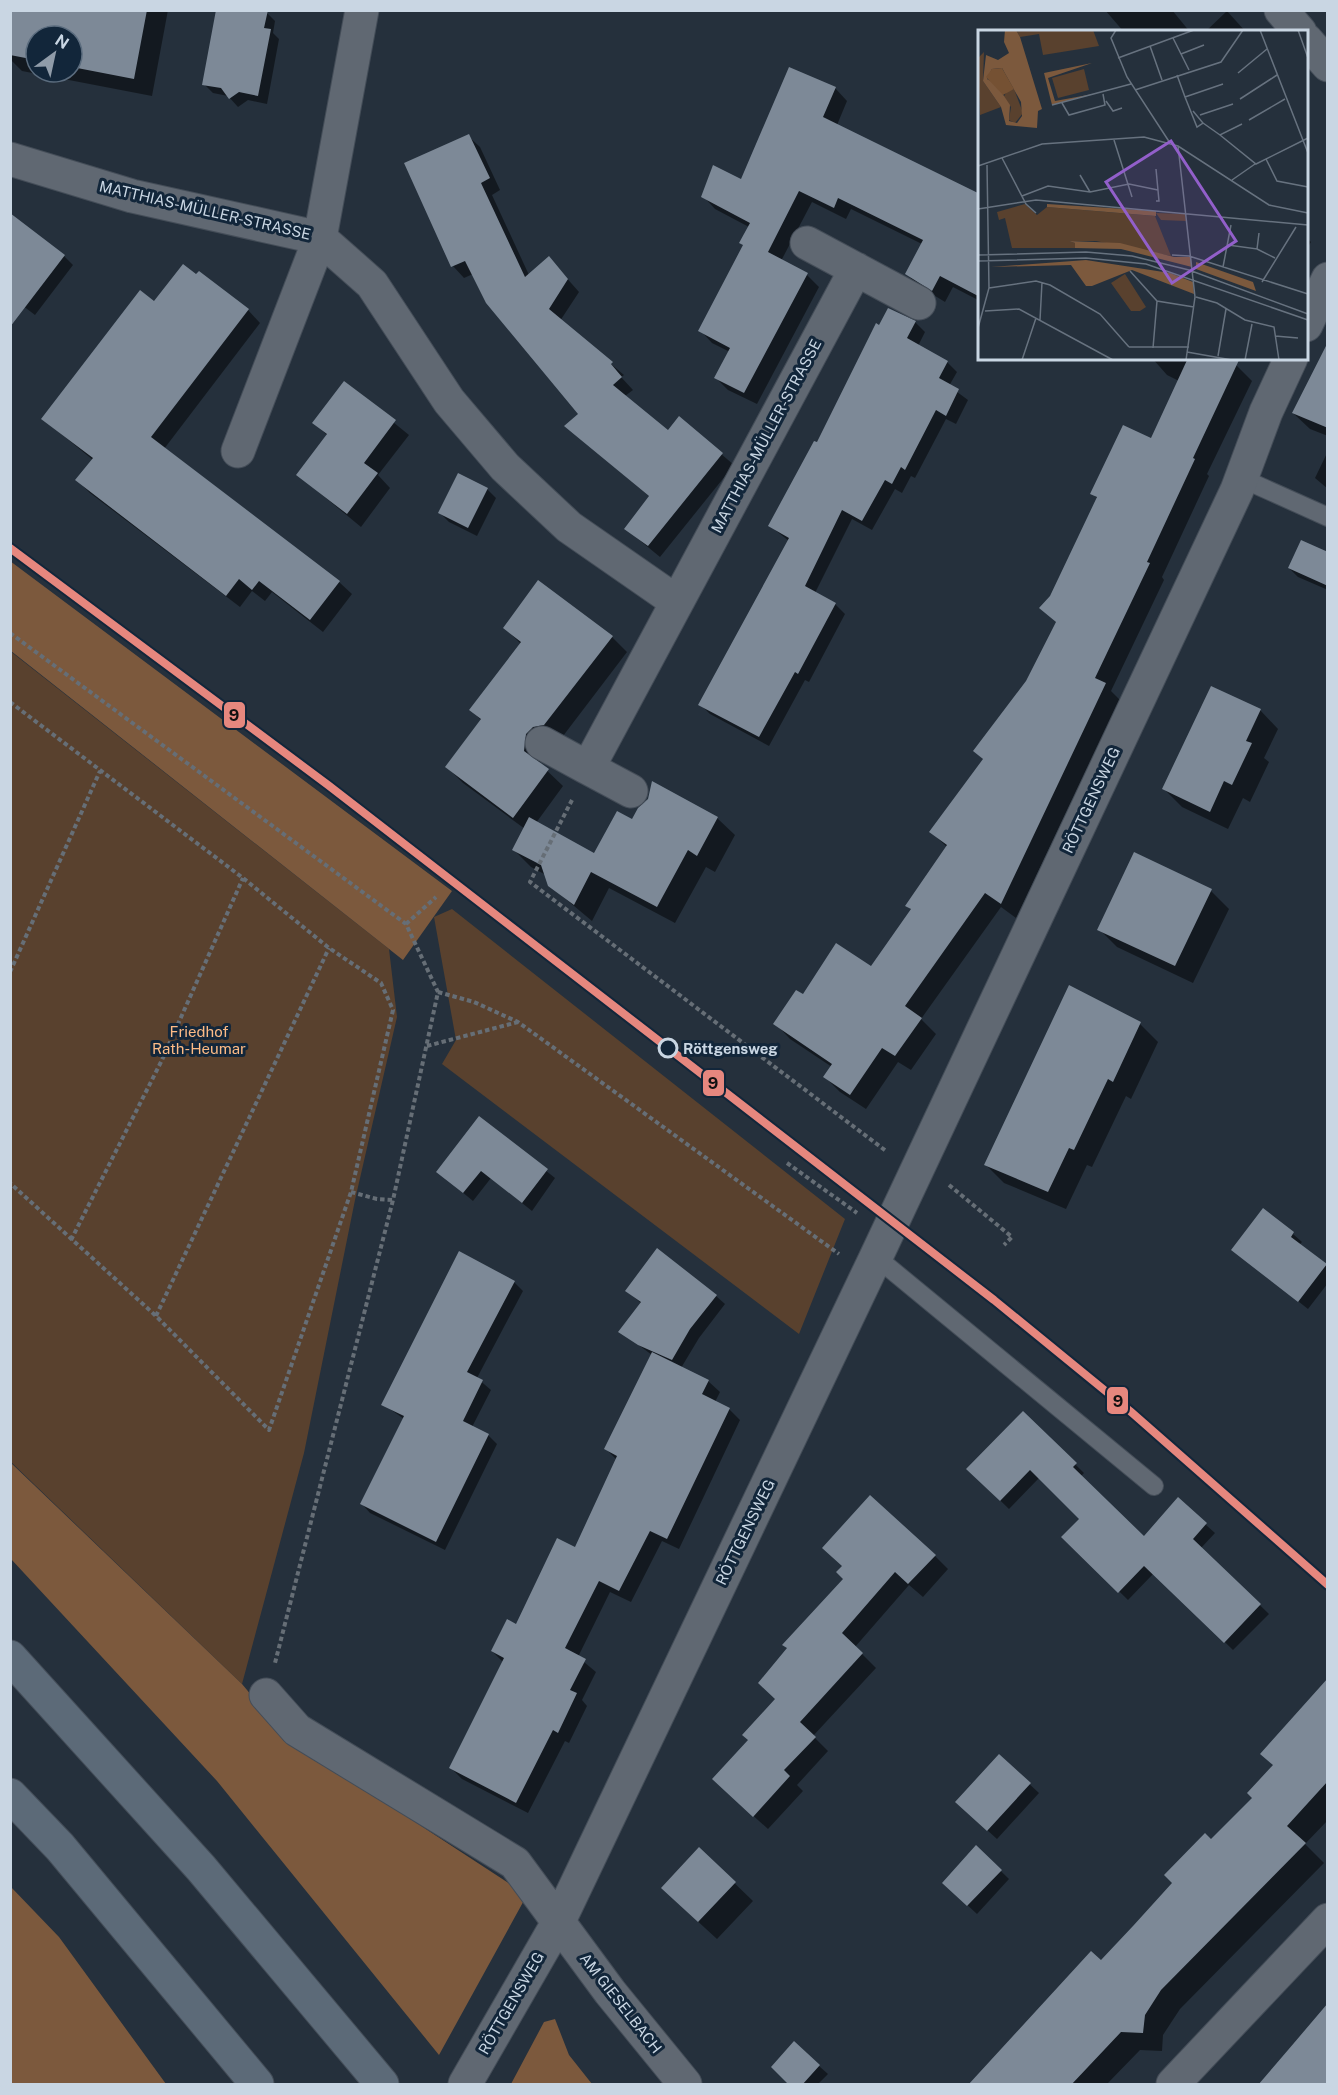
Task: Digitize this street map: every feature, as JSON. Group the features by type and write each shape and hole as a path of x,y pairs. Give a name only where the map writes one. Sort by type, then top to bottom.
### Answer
{"highway":[{"path":"10,1657 201,1868 382,2085"},
{"path":"10,1795 60,1847 257,2085"}],"street":[{"path":"238,451 321,238 362,10"},
{"path":"1308,38 1328,65"},
{"name":"MATTHIAS-MÜLLER-STRASSE","path":"10,159 132,195 321,238 372,284 449,401 504,467 569,527 677,602"},
{"path":"807,243 919,303"},
{"name":"MATTHIAS-MÜLLER-STRASSE","path":"588,768 856,269"},
{"path":"1308,321 1328,279"},
{"name":"RÖTTGENSWEG","path":"465,2085 559,1921 877,1256 1241,478 1266,412 1290,360"},
{"path":"542,743 632,791"},
{"path":"266,1695 297,1730 515,1863 559,1921"},
{"path":"1186,2080 1328,1920"},
{"name":"AM GIESELBACH","path":"559,1921 610,1992 685,2085"}],"lane":[{"path":"1241,478 1328,517"},
{"path":"877,1256 1154,1486"}],"path":[{"path":"10,633 406,924 438,992 393,1200 266,1695"},
{"path":"10,702 243,878 329,948 381,982 393,1010 351,1192 269,1430 156,1316 10,1183"},
{"path":"588,768 530,882 1012,1237 1004,1245"},
{"path":"10,972 100,771"},
{"path":"71,1240 162,1060 243,878"},
{"path":"406,924 436,897"},
{"path":"156,1316 329,948"},
{"path":"438,992 474,1002 518,1022 877,1256"},
{"path":"428,1046 518,1022"},
{"path":"787,1163 877,1256"},
{"path":"351,1192 377,1199 393,1200"}],"green space":[{"name":"Friedhof Rath-Heumar","path":"10,651 389,949 397,1017 355,1200 304,1453 242,1684 11,1462"},
{"path":"452,909 845,1219 799,1334 442,1064 456,1040 434,917"}],"shaded area":[{"path":"10,561 452,891 403,960 11,651"},
{"path":"10,1462 242,1684 288,1739 527,1895 439,2055 217,1781 11,1559"},
{"path":"10,1886 59,1937 166,2084 11,2084"},
{"path":"555,2019 569,2055 592,2084 511,2084 544,2022"}],"building":[{"path":"10,10 147,10 134,79 84,69 84,24 24,24 24,58 10,55"},
{"path":"216,10 268,10 264,28 271,29 258,96 239,92 229,99 221,88 202,85"},
{"path":"789,67 836,87 823,117 978,193 978,296 940,276 932,291 905,274 923,240 838,198 834,208 799,191 768,252 808,273 744,393 714,378 730,348 698,331 743,245 739,243 750,223 701,197 713,165 741,179"},
{"path":"469,134 490,178 481,183 525,277 549,256 568,279 549,309 613,362 611,364 622,377 613,385 668,430 679,416 723,453 648,546 624,529 649,496 564,426 578,414 486,303 465,261 451,267 404,163"},
{"path":"10,213 65,255 10,327"},
{"path":"183,264 196,274 199,271 249,309 151,437 340,581 310,620 259,581 252,590 239,579 226,596 75,480 93,458 41,419 140,290 154,301"},
{"path":"888,308 916,321 907,338 948,361 939,378 959,389 946,416 936,410 905,470 901,467 892,484 885,480 862,521 842,510 805,586 836,603 798,674 795,672 759,737 698,705 789,538 768,526 814,441 817,442 876,323 879,325"},
{"path":"1328,342 1328,428 1292,413"},
{"path":"1187,360 1239,360 1147,562 1150,563 1095,678 1106,683 1001,904 985,893 905,1006 922,1018 895,1056 882,1048 850,1095 823,1077 832,1064 773,1024 796,990 803,994 836,943 871,966 911,909 905,906 947,845 929,832 983,759 973,751 1026,681 1056,622 1039,608 1050,596 1097,497 1090,494 1123,425 1151,438"},
{"path":"344,381 396,420 364,463 378,473 347,514 296,475 327,434 312,423"},
{"path":"458,473 488,488 468,528 438,513"},
{"path":"1301,540 1328,552 1328,586 1288,568"},
{"path":"538,580 613,636 544,725 533,727 526,734 524,751 549,769 513,818 445,767 481,719 469,710 521,642 503,628"},
{"path":"1211,686 1261,709 1246,741 1252,743 1232,785 1224,781 1210,812 1162,789"},
{"path":"652,781 718,817 697,856 688,850 657,907 591,872 574,905 548,886 541,865 512,850 529,817 594,853 617,811 632,819 638,808 648,799"},
{"path":"1134,852 1212,889 1175,966 1097,930"},
{"path":"1069,985 1141,1022 1113,1082 1108,1079 1074,1150 1069,1148 1048,1192 984,1165"},
{"path":"479,1116 548,1169 522,1203 481,1171 463,1193 436,1172"},
{"path":"1263,1208 1294,1232 1291,1237 1327,1264 1298,1302 1231,1250"},
{"path":"657,1248 717,1295 690,1329 672,1360 638,1345 618,1332 641,1302 625,1291"},
{"path":"459,1251 515,1281 467,1372 483,1380 463,1421 489,1434 436,1542 360,1504 404,1416 381,1405"},
{"path":"652,1352 709,1380 702,1394 730,1408 667,1539 650,1531 619,1591 599,1581 565,1648 586,1659 570,1690 577,1693 558,1733 553,1730 516,1803 449,1768 504,1658 491,1651 507,1619 516,1624 557,1538 575,1547 617,1456 604,1449"},
{"path":"1023,1411 1077,1463 1073,1467 1144,1536 1178,1497 1207,1523 1193,1539 1261,1604 1224,1643 1144,1566 1118,1593 1061,1537 1079,1519 1030,1470 1000,1501 966,1469"},
{"path":"870,1495 936,1555 908,1584 895,1572 842,1633 863,1653 800,1722 816,1737 784,1770 790,1776 753,1817 712,1779 748,1740 742,1735 775,1699 758,1683 787,1648 782,1645 843,1579 836,1572 842,1566 822,1548"},
{"path":"1328,1678 1328,1781 1287,1826 1306,1843 1161,1990 1145,2015 1143,2033 1121,2032 1071,2085 968,2085 1091,1951 1101,1960 1133,1926 1172,1883 1164,1875 1205,1833 1211,1839 1252,1798 1247,1793 1273,1765 1260,1754"},
{"path":"999,1754 1031,1783 987,1831 955,1802"},
{"path":"976,1845 1002,1870 967,1906 942,1883"},
{"path":"699,1847 736,1882 698,1922 661,1888"},
{"path":"1328,2003 1328,2085 1258,2085 1294,2043"},
{"path":"794,2041 820,2065 802,2085 789,2085 771,2067"}],"transit line":[{"name":"9","path":"10,548 328,785 994,1300 1130,1411 1328,1585"}],"place":[{"name":"Röttgensweg","path":"668,1048"}]}
